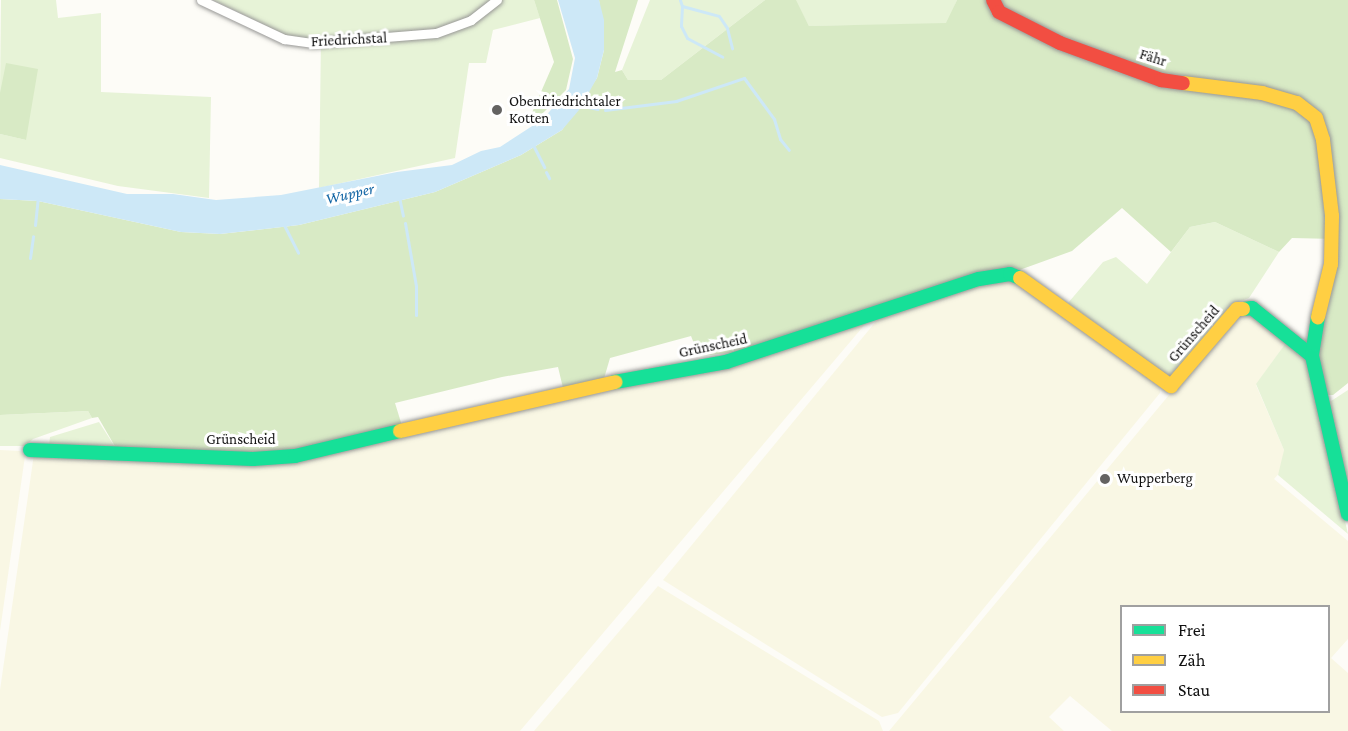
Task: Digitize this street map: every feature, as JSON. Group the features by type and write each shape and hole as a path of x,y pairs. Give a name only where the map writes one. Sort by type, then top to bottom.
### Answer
{"street":[{"name":"Friedrichstal","path":"201,0 276,36 300,43 436,33 461,25 488,9 497,0"},
{"name":"Fähr","path":"993,0 999,12 1060,43 1161,80 1262,93 1297,103 1316,118 1323,140 1332,216 1332,264 1320,306 1312,356"},
{"name":"Grünscheid","path":"30,450 253,459 295,456 562,392 726,362 969,282 1010,274 1030,283 1171,386 1237,309 1252,308 1312,356"},
{"path":"1312,356 1348,514"}],"shaded area":[{"path":"1011,278 1159,382 1160,393 898,713 882,717 663,580 882,314 921,299"},
{"path":"1239,311 1253,312 1288,340 1256,385 1284,450 1282,470 1274,479 1348,541 1348,639 1331,658 1348,673 1348,731 1112,731 1070,696 1049,717 1064,731 889,731"},
{"path":"867,322 520,731 0,731 0,690 34,454 293,459"},
{"path":"0,450 20,451 25,456 0,631"},
{"path":"658,586 879,721 883,731 534,731"}],"green space":[{"path":"1,0 56,0 58,18 101,13 101,92 211,97 209,198 118,186 0,158 0,134 26,140 0,93"},
{"path":"213,0 534,0 540,18 493,30 486,63 469,63 455,158 319,188 321,38 292,38"},
{"path":"534,0 557,0 573,59 566,90 540,116 531,115 554,62"},
{"path":"599,0 638,0 615,72 622,70 628,80 661,80 765,0 796,0 809,26 946,23 957,0 1348,0 1348,383 1333,395 1323,395 1317,355 1334,269 1335,239 1292,238 1279,252 1215,222 1190,227 1171,252 1122,208 1072,251 1014,272 991,270 750,351 699,356 691,336 610,358 603,382 563,388 558,367 502,377 395,403 403,429 294,454 117,450 98,417 92,418 88,411 0,415 0,199 38,201 181,232 220,234 299,225 435,192 521,155 562,130 597,78 604,50"},
{"path":"650,0 765,0 661,80 628,80 622,70"},
{"path":"795,0 957,0 947,24 809,26"},
{"path":"6,63 38,69 26,140 0,134 0,93"},
{"path":"1215,222 1279,252 1249,298 1230,305 1232,311 1172,379 1068,303 1103,262 1116,257 1147,284 1190,227"},
{"path":"1288,340 1307,356 1348,534 1278,475 1284,450 1256,384"},
{"path":"1348,390 1348,497 1328,403"},
{"path":"88,411 92,418 33,439 25,446 0,446 0,415"},
{"path":"99,422 117,450 49,446 50,437"}],"water":[{"name":"Wupper","path":"558,0 599,0 604,20 604,50 597,78 579,110 562,130 521,155 435,192 299,225 220,234 181,232 38,201 0,199 0,165 127,194 173,194 216,200 281,195 397,172 452,165 481,151 500,147 543,119 569,89 575,58"}],"waterway":[{"path":"680,0 682,6 719,16 727,28 732,48"},
{"path":"682,6 681,26 687,38 722,57"},
{"path":"605,110 676,101 744,78 774,119 780,139 789,150"},
{"path":"579,105 598,109"},
{"path":"533,145 544,167"},
{"path":"546,172 549,178"},
{"path":"35,225 38,197"},
{"path":"399,197 403,216"},
{"path":"405,223 416,286 416,315"},
{"path":"284,225 298,253"},
{"path":"30,258 33,236"}],"traffic: fast":[{"path":"615,382 726,362 979,279 1010,274 1020,278"},
{"path":"1243,309 1252,308 1312,356"},
{"path":"1318,317 1312,356 1348,514"},
{"path":"30,450 253,459 295,456 400,431"}],"traffic: slow":[{"path":"1183,83 1262,93 1297,103 1316,118 1323,140 1332,216 1331,264 1318,317"},
{"path":"1020,278 1171,386 1237,309 1243,309"},
{"path":"400,431 615,382"}],"traffic: jam":[{"path":"993,0 999,12 1060,43 1161,80 1183,83"}],"place":[{"name":"Obenfriedrichtaler Kotten","path":"497,110"},
{"name":"Wupperberg","path":"1105,479"}]}
